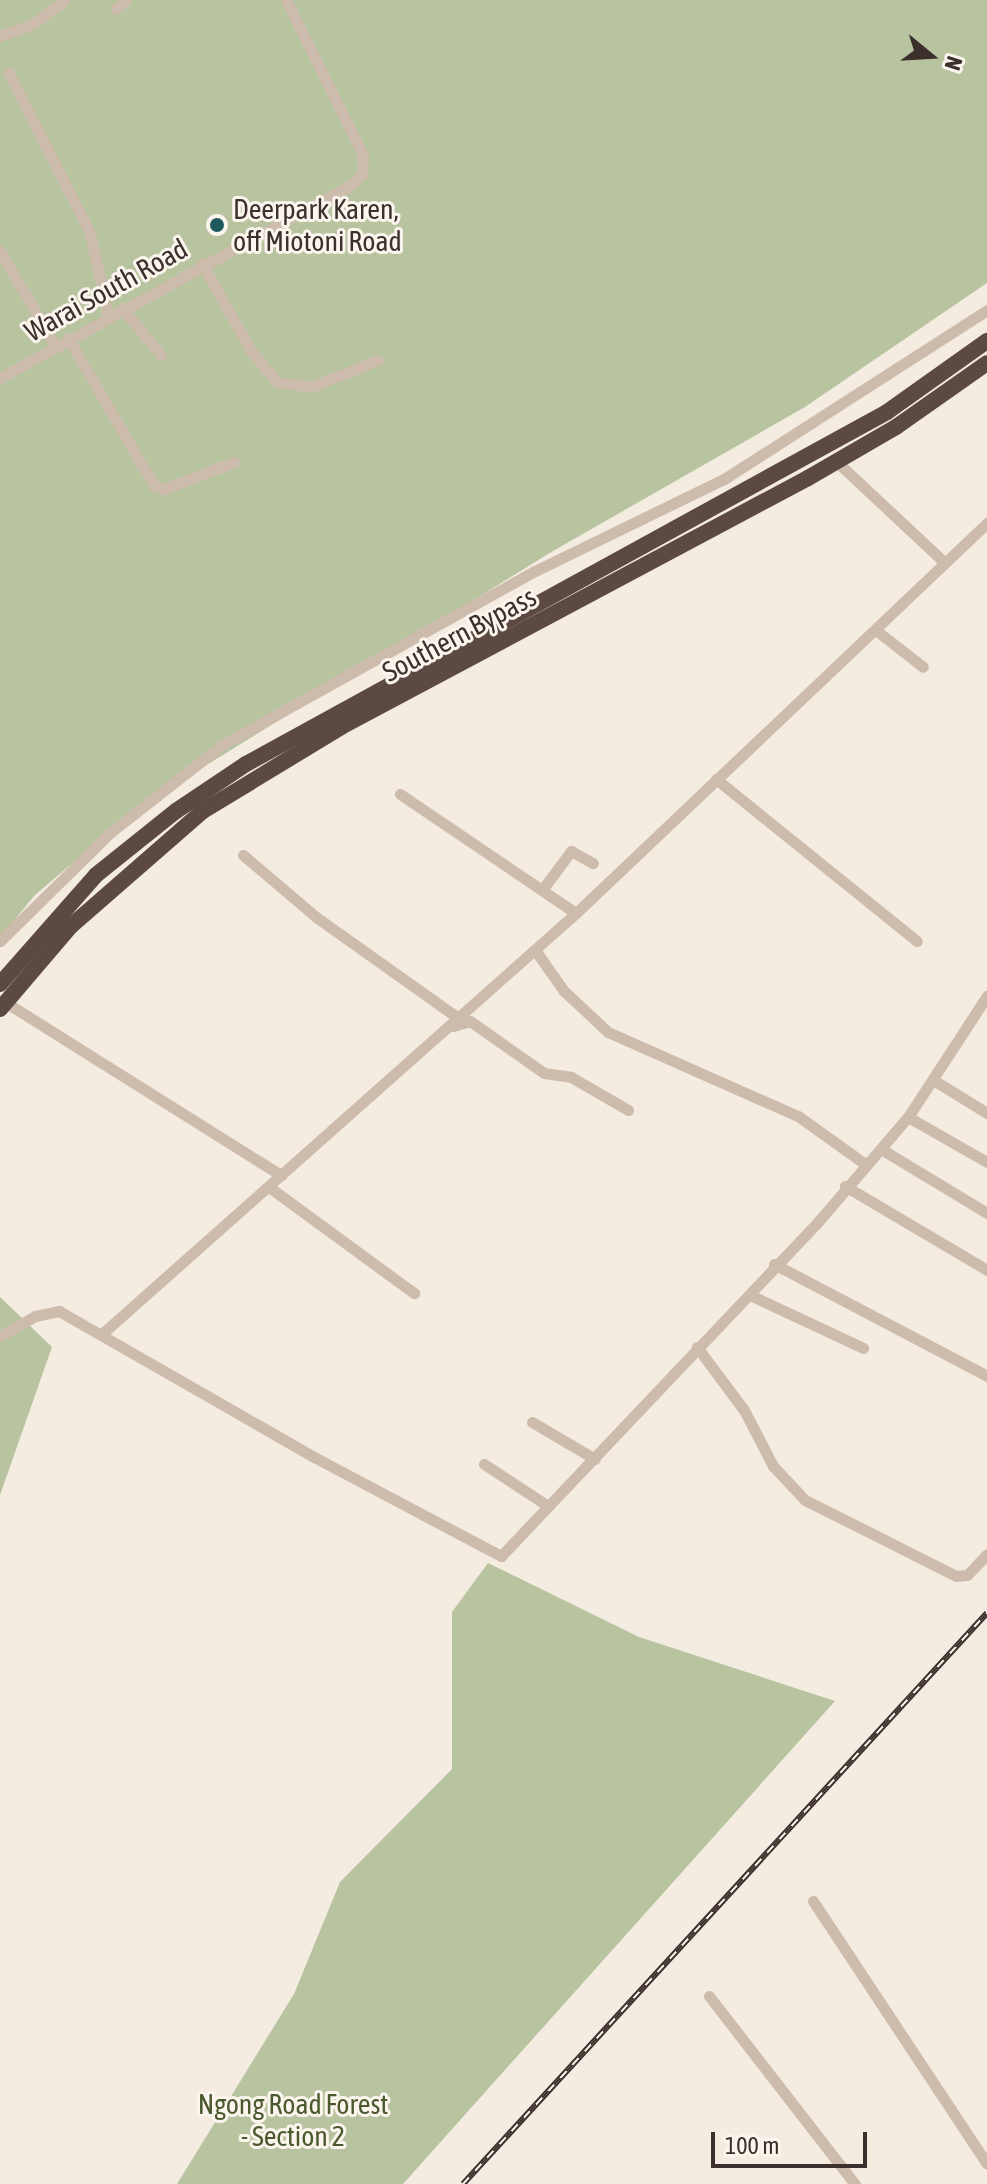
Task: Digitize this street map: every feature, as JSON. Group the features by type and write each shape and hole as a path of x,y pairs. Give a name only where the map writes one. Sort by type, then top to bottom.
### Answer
{"highway":[{"name":"Southern Bypass","path":"0,984 96,875 176,811 246,764 887,412 987,341"},
{"name":"Southern Bypass","path":"3,1005 71,926 203,811 341,727 836,461 987,363"}],"street":[{"path":"0,36 33,24 65,0"},
{"path":"116,9 126,0"},
{"name":"Warai South Road","path":"0,378 202,263 348,187 362,175 363,155 286,0"},
{"path":"9,73 90,233 108,316"},
{"path":"0,251 55,345"},
{"path":"202,263 251,351 277,382 311,387 378,360"},
{"path":"122,308 161,355"},
{"path":"0,941 111,832 222,745 535,571 724,479 987,310"},
{"path":"68,338 154,486 164,489 234,462"},
{"path":"836,461 945,563"},
{"path":"104,1332 576,913 877,631 987,523"},
{"path":"877,631 923,667"},
{"path":"716,779 917,941"},
{"path":"400,794 576,913"},
{"path":"542,890 571,851 593,863"},
{"path":"243,855 316,917 458,1018"},
{"path":"535,950 564,991 608,1032 819,1126 865,1164"},
{"path":"0,1336 55,1310 104,1332 314,1457 497,1556 507,1552 697,1347 750,1295 774,1264 817,1223 935,1081 987,996"},
{"path":"3,1005 281,1175"},
{"path":"448,1027 470,1021 544,1073 571,1077 628,1110"},
{"path":"935,1081 987,1113"},
{"path":"908,1117 987,1162"},
{"path":"881,1149 987,1213"},
{"path":"845,1186 987,1270"},
{"path":"269,1187 414,1293"},
{"path":"774,1264 987,1376"},
{"path":"750,1295 863,1348"},
{"path":"697,1347 744,1410 773,1466 805,1500 956,1576 967,1575 987,1554"},
{"path":"532,1422 595,1459"},
{"path":"484,1464 548,1506"},
{"path":"813,1901 987,2164"},
{"path":"709,1996 855,2184"}],"green space":[{"path":"0,0 987,0 987,283 805,407 553,551 137,808 34,896 0,938"},
{"path":"0,1297 52,1347 0,1495"},
{"name":"Ngong Road Forest - Section 2","path":"488,1563 639,1637 835,1701 403,2184 177,2184 294,1994 340,1882 452,1769 452,1612"}],"railway":[{"path":"463,2184 987,1613"}],"place":[{"name":"Deerpark Karen, off Miotoni Road","path":"217,225"}]}
